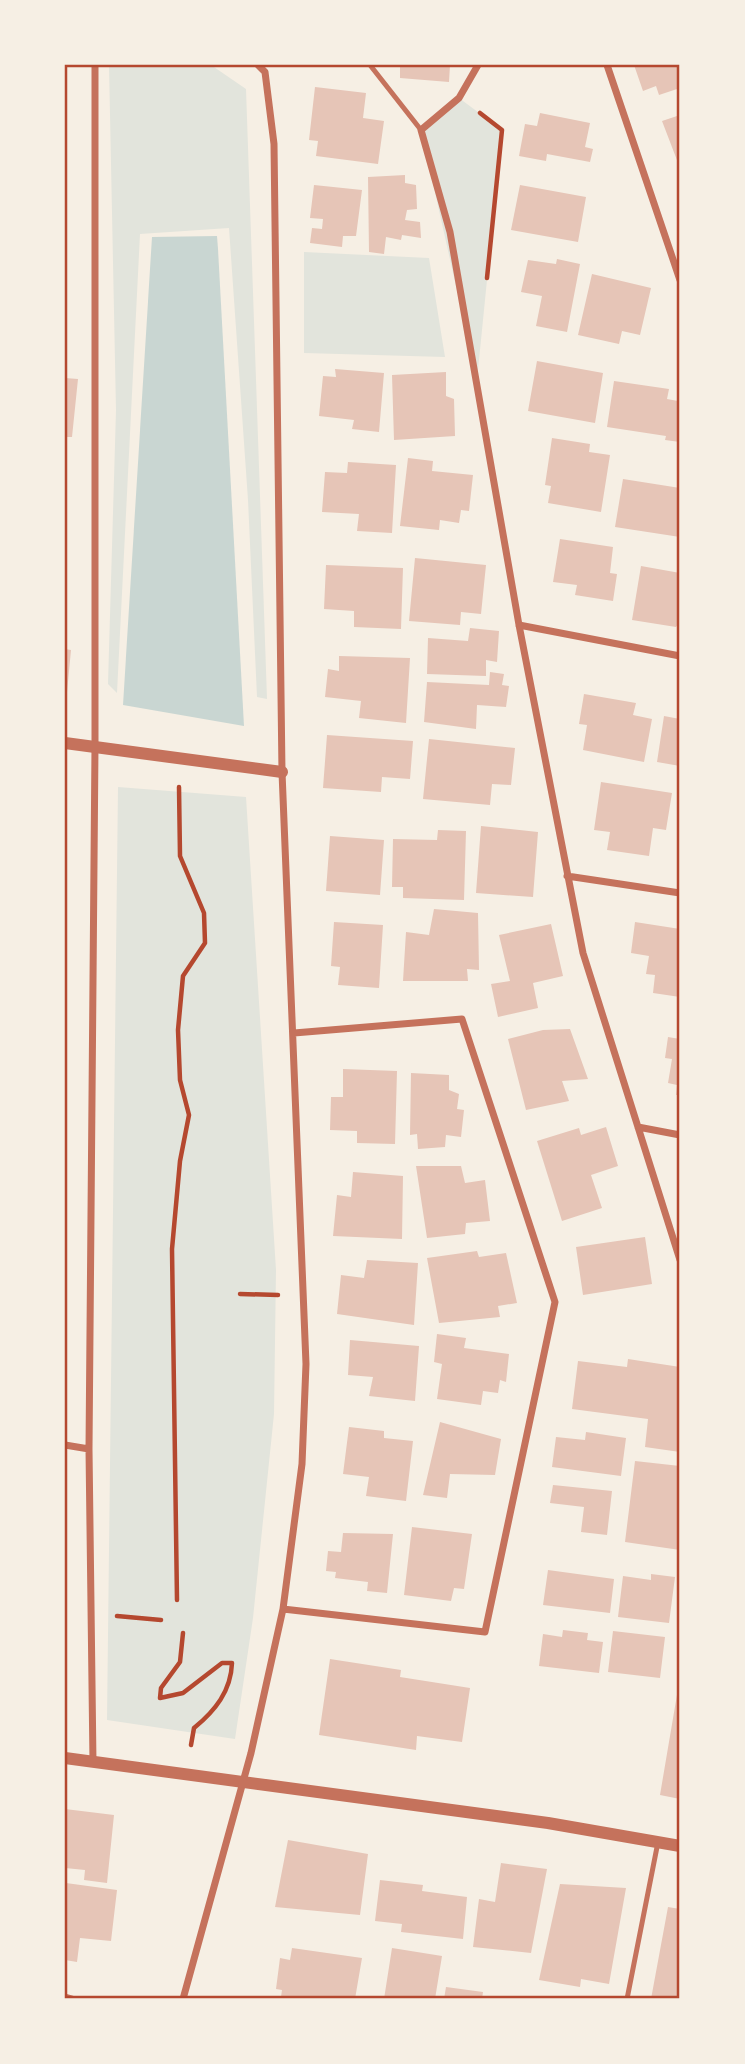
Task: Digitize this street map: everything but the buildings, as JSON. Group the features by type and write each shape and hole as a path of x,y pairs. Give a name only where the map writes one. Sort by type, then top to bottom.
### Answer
{"street":[{"path":"93,1762 89,1449 95,746 95,65"},
{"path":"183,1999 244,1780 283,1609 302,1464 306,1364 282,772 274,144 265,72 258,65"},
{"path":"478,65 459,98 421,131 450,232 519,625 583,953 680,1260"},
{"path":"607,65 680,280"},
{"path":"519,625 680,656"},
{"path":"65,743 282,772"},
{"path":"567,876 680,893"},
{"path":"283,1609 485,1632 555,1302 462,1019 294,1033"},
{"path":"638,1127 680,1135"},
{"path":"65,1446 89,1449"},
{"path":"65,1758 548,1823 680,1846"},
{"path":"65,1997 72,1999"}],"lane":[{"path":"370,65 421,131"},
{"path":"627,1999 658,1842"}],"path":[{"path":"459,98 502,130 486,283"},
{"path":"177,1600 173,1249 180,1161 190,1115 180,1080 178,1030 183,976 205,943 204,913 180,856 180,758"},
{"path":"240,1294 303,1295"},
{"path":"91,1614 161,1620"},
{"path":"183,1633 180,1662 161,1688 160,1698 183,1693 222,1663 232,1663 231,1678 222,1699 210,1716 194,1728 191,1745"}],"shaded area":[{"path":"109,65 211,65 246,89 267,699 257,697 248,500 229,228 140,234 117,693 108,684 116,410"},
{"path":"459,98 502,130 477,380 421,130"},
{"path":"217,236 244,726 123,705 152,237"},
{"path":"304,252 429,258 445,357 304,353"},
{"path":"118,787 246,797 276,1270 274,1414 253,1618 235,1739 107,1720"}]}
